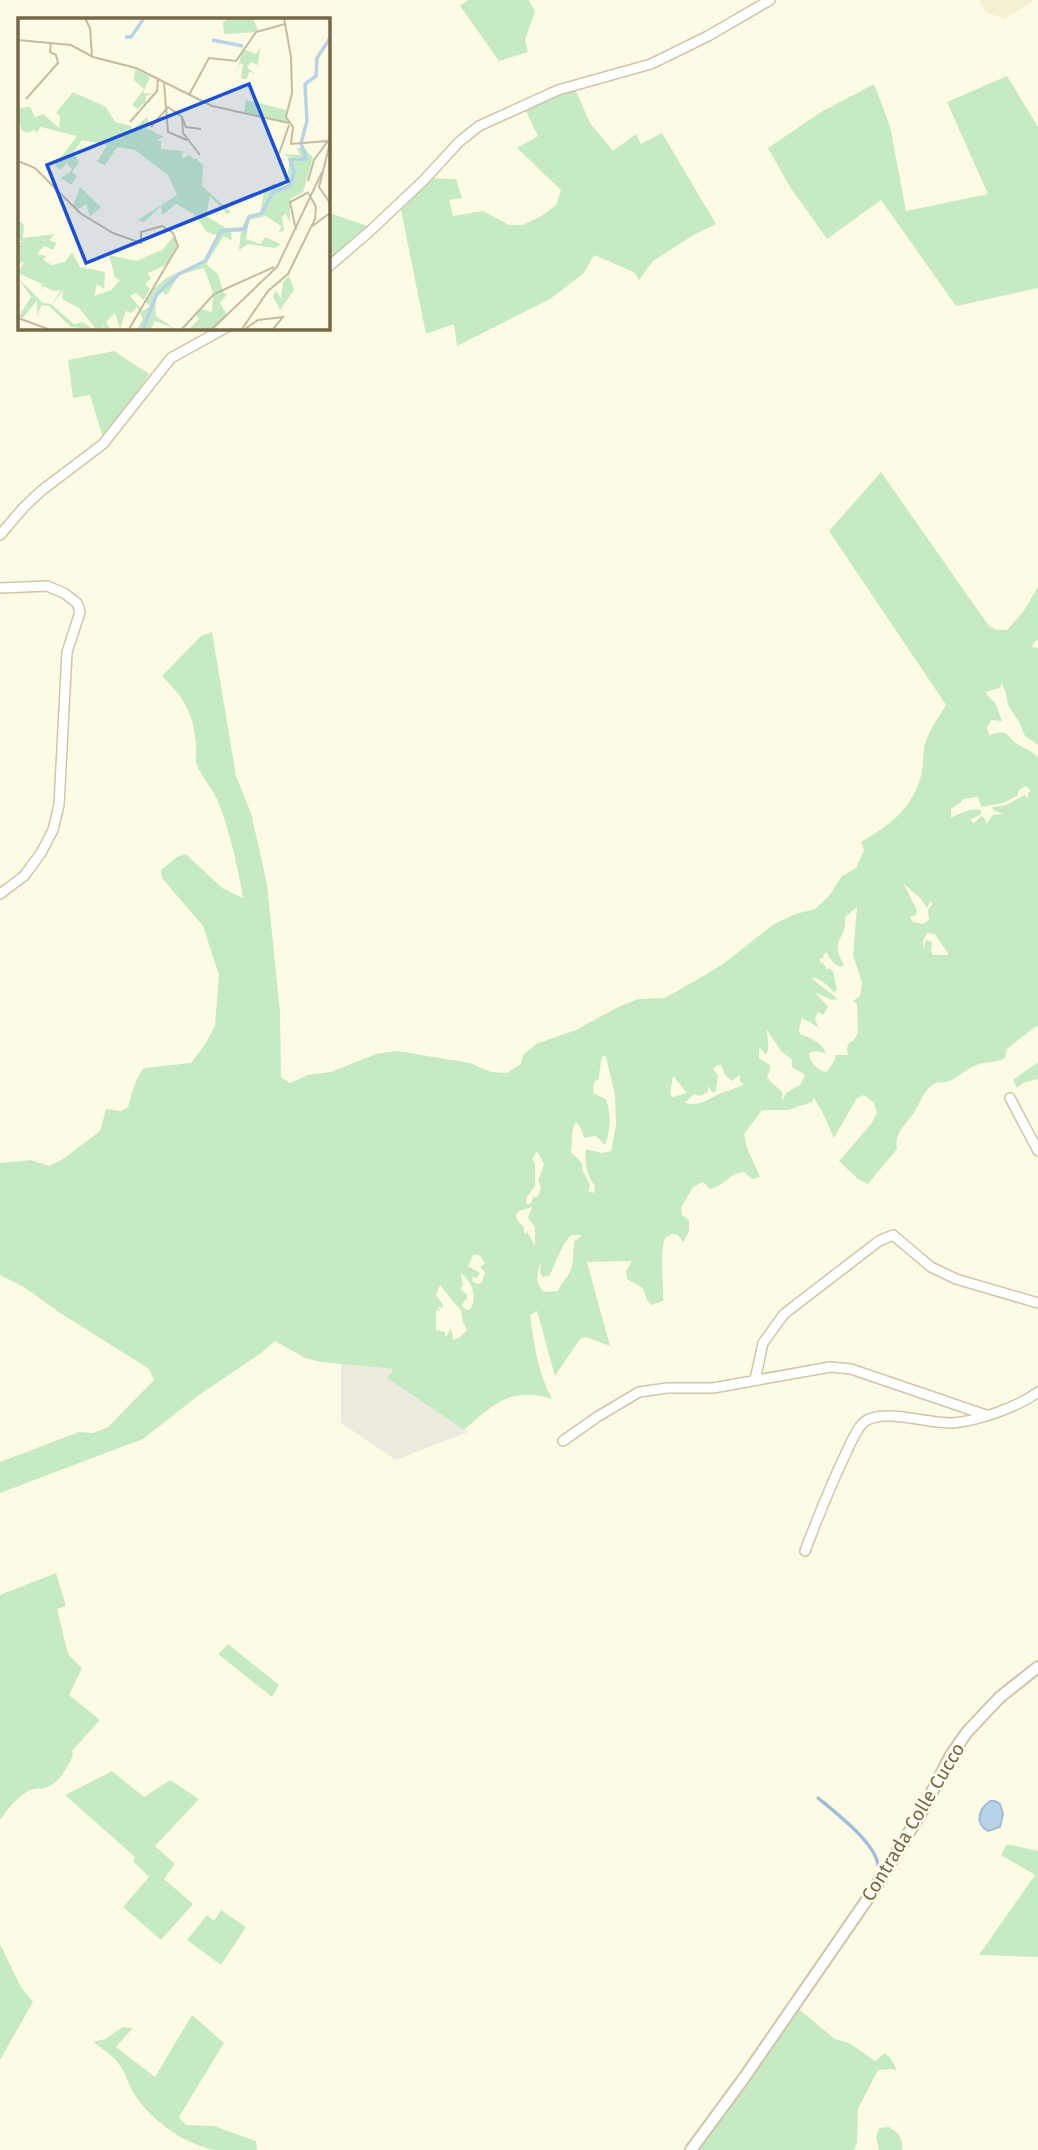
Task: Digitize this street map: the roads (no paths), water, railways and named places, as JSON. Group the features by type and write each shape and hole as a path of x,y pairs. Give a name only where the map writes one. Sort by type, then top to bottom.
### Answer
{"street":[{"path":"329,266 479,126 558,90 651,64 708,36 770,0"},
{"path":"0,535 41,491 103,444 171,358 224,329"},
{"path":"0,588 47,586 64,593 77,603 80,612 67,652 59,805 52,830 41,853 24,876 0,894"},
{"path":"1010,1098 1038,1151"},
{"path":"755,1380 763,1343 784,1314 879,1241 893,1235 931,1267 956,1279 1038,1303"},
{"path":"563,1441 639,1392 667,1388 713,1388 830,1367 851,1370 986,1415"},
{"path":"805,1551 831,1482 861,1424 871,1417 954,1423 1027,1400 1038,1392"},
{"name":"Contrada Colle Cucco","path":"691,2150 873,1891 967,1732 1000,1697 1038,1667"}],"water":[{"path":"990,1801 1000,1804 1003,1814 1000,1827 988,1831 981,1824 980,1816"}],"waterway":[{"path":"818,1798 871,1848 878,1866"}]}
